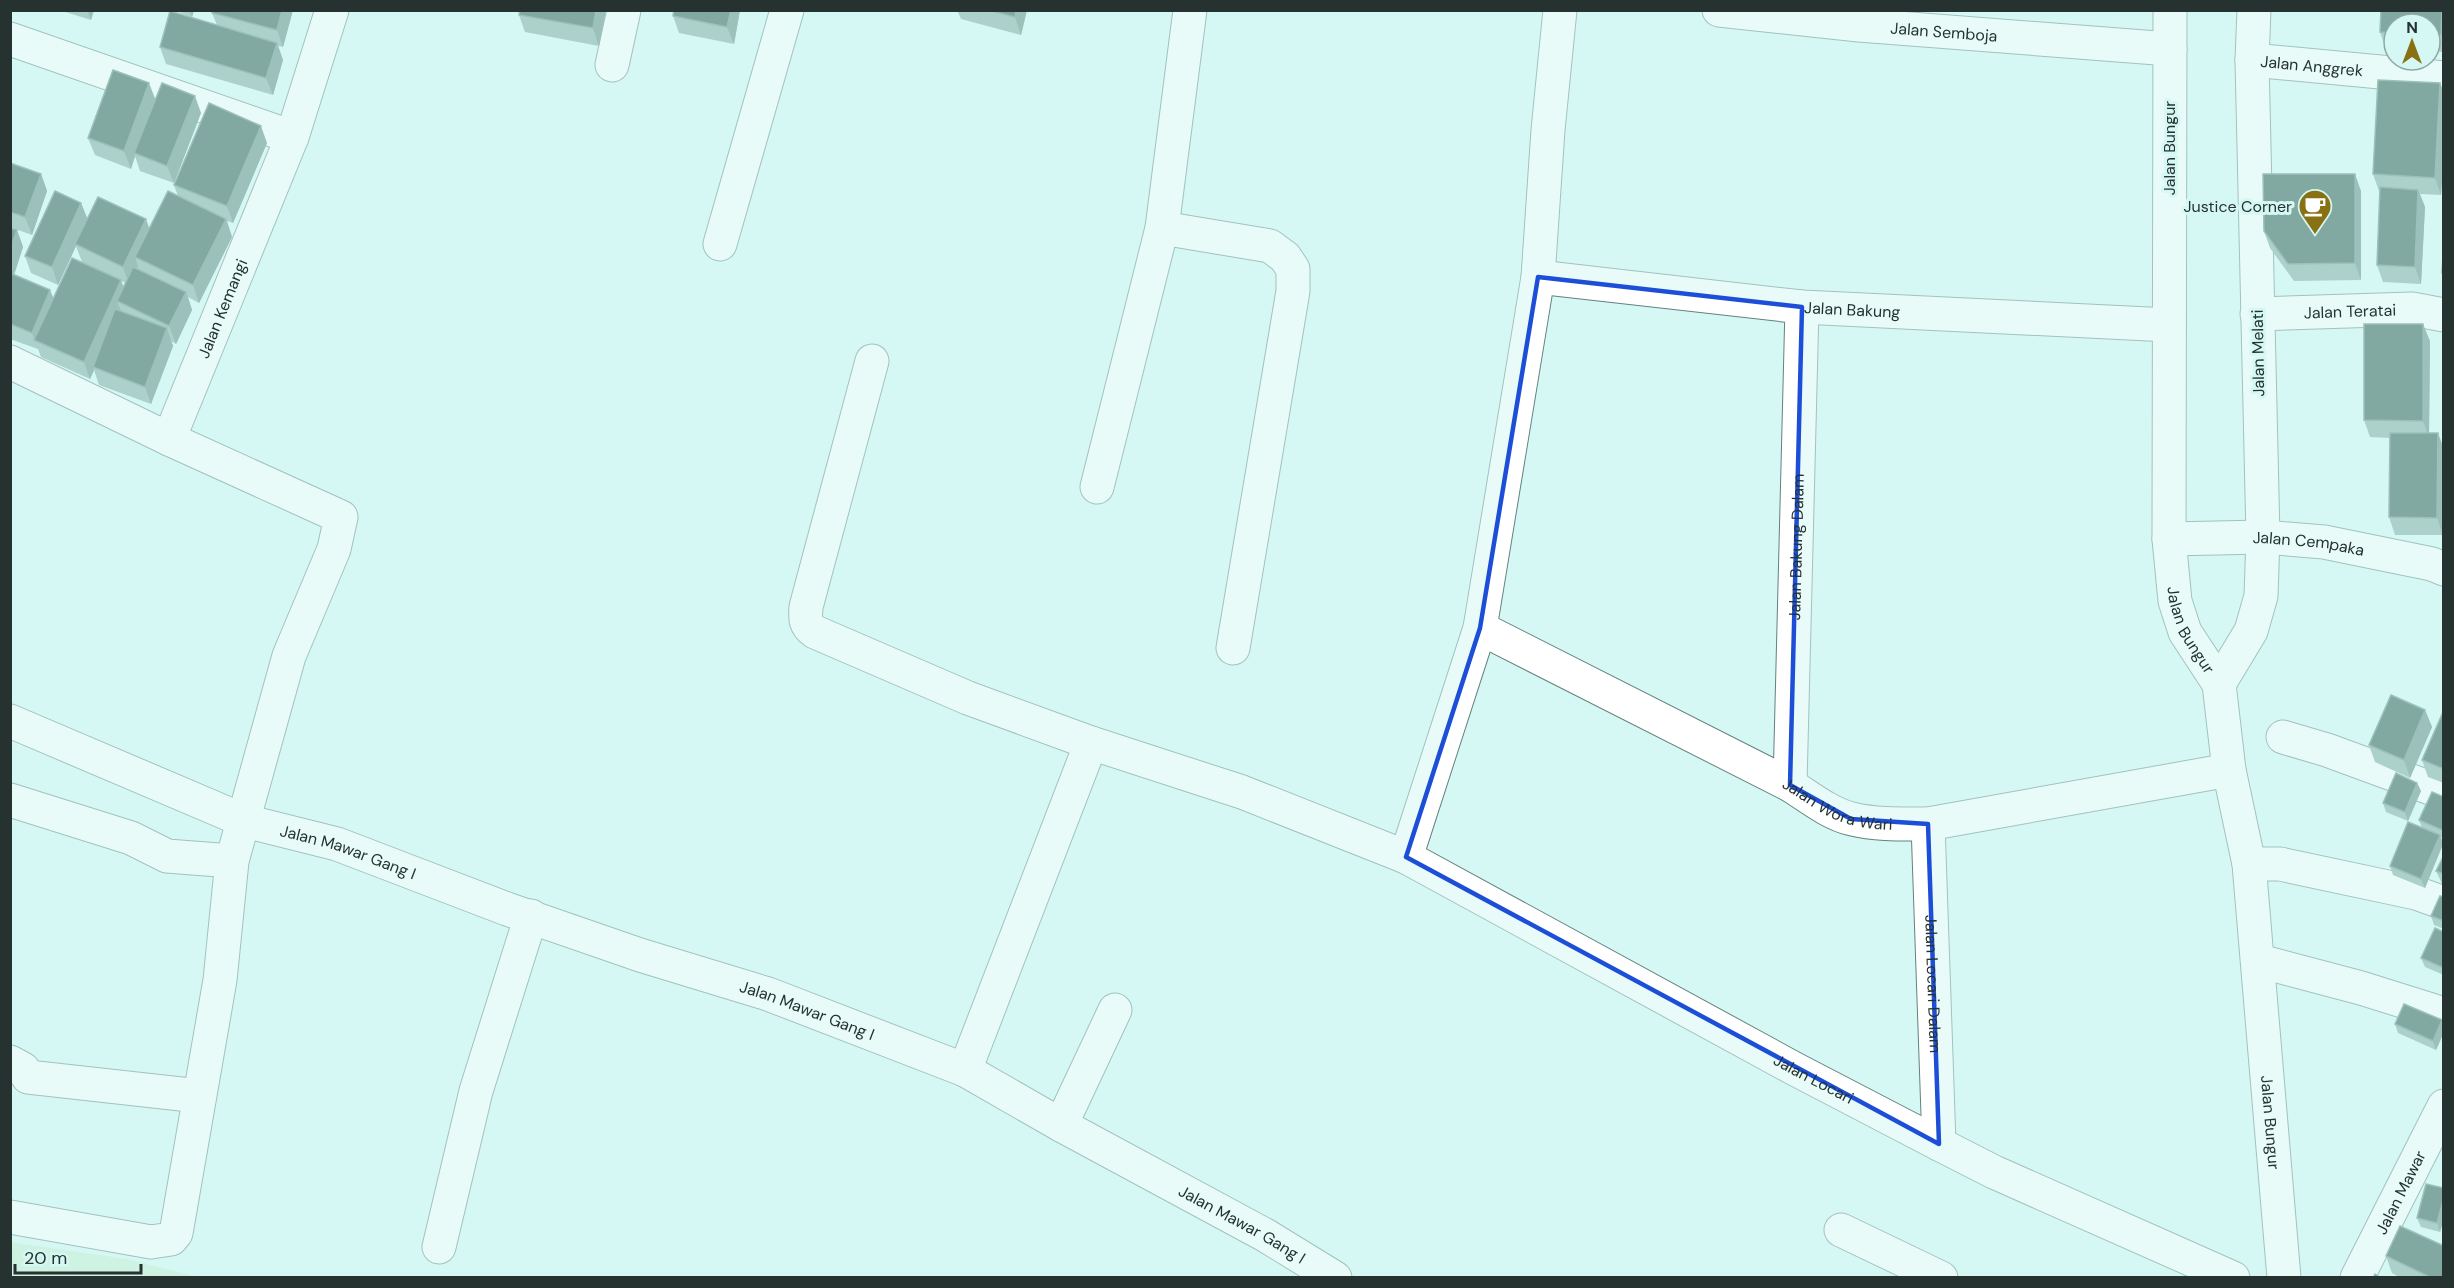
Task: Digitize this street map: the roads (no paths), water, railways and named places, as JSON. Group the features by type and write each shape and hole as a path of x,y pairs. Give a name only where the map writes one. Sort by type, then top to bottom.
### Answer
{"street":[{"name":"Jalan Kemangi","path":"170,439 292,137 332,10"},
{"path":"612,65 624,10"},
{"path":"720,244 787,10"},
{"path":"1097,487 1162,228 1190,10"},
{"path":"1406,857 1480,628 1538,277 1548,130 1560,10"},
{"name":"Jalan Semboja","path":"1719,10 1860,18 2170,49"},
{"name":"Jalan Bungur","path":"2170,10 2169,539 2175,601 2185,632 2219,684 2229,770 2249,864 2284,1278"},
{"name":"Jalan Melati","path":"2219,684 2251,631 2261,596 2263,537 2252,60 2254,10"},
{"path":"10,39 292,137"},
{"name":"Jalan Anggrek","path":"2252,60 2444,78"},
{"path":"1162,228 1270,246 1285,257 1293,268 1293,291 1233,648"},
{"name":"Jalan Bakung","path":"1538,277 1802,308 2169,325"},
{"name":"Jalan Bakung Dalam","path":"1790,785 1802,308"},
{"name":"Jalan Teratai","path":"2257,314 2412,309 2444,315"},
{"name":"Jalan Locari","path":"872,361 806,607 807,626 815,632 968,698 1092,743 1242,792 1406,857 1793,1068 1994,1172 2233,1278"},
{"path":"10,362 170,439 341,517 333,549 288,656 248,798 245,821 232,861 220,980 176,1233 171,1239 151,1242 10,1217"},
{"name":"Jalan Cempaka","path":"2169,539 2263,537 2324,542 2432,564 2444,569"},
{"name":"Jalan Wora Wari","path":"1480,628 1790,785 1827,808 1851,819 1882,823 1928,824 2229,770"},
{"name":"Jalan Mawar Gang I","path":"10,721 245,821 337,844 640,955 768,994 965,1070 1061,1125 1265,1235 1335,1278"},
{"path":"2283,737 2327,750 2444,793"},
{"path":"965,1070 1092,743"},
{"path":"10,800 131,838 167,856 232,861"},
{"name":"Jalan Locari Dalam","path":"1928,824 1940,1144"},
{"path":"2249,864 2280,864 2416,894 2444,903"},
{"path":"439,1247 476,1091 531,916"},
{"path":"2259,961 2361,988 2444,1014"},
{"path":"1061,1125 1115,1010"},
{"path":"10,1062 23,1069 28,1077 199,1096"},
{"name":"Jalan Mawar","path":"2357,1278 2444,1106"},
{"path":"1841,1230 1941,1278"}],"place":[{"name":"Justice Corner","path":"2315,235"}]}
